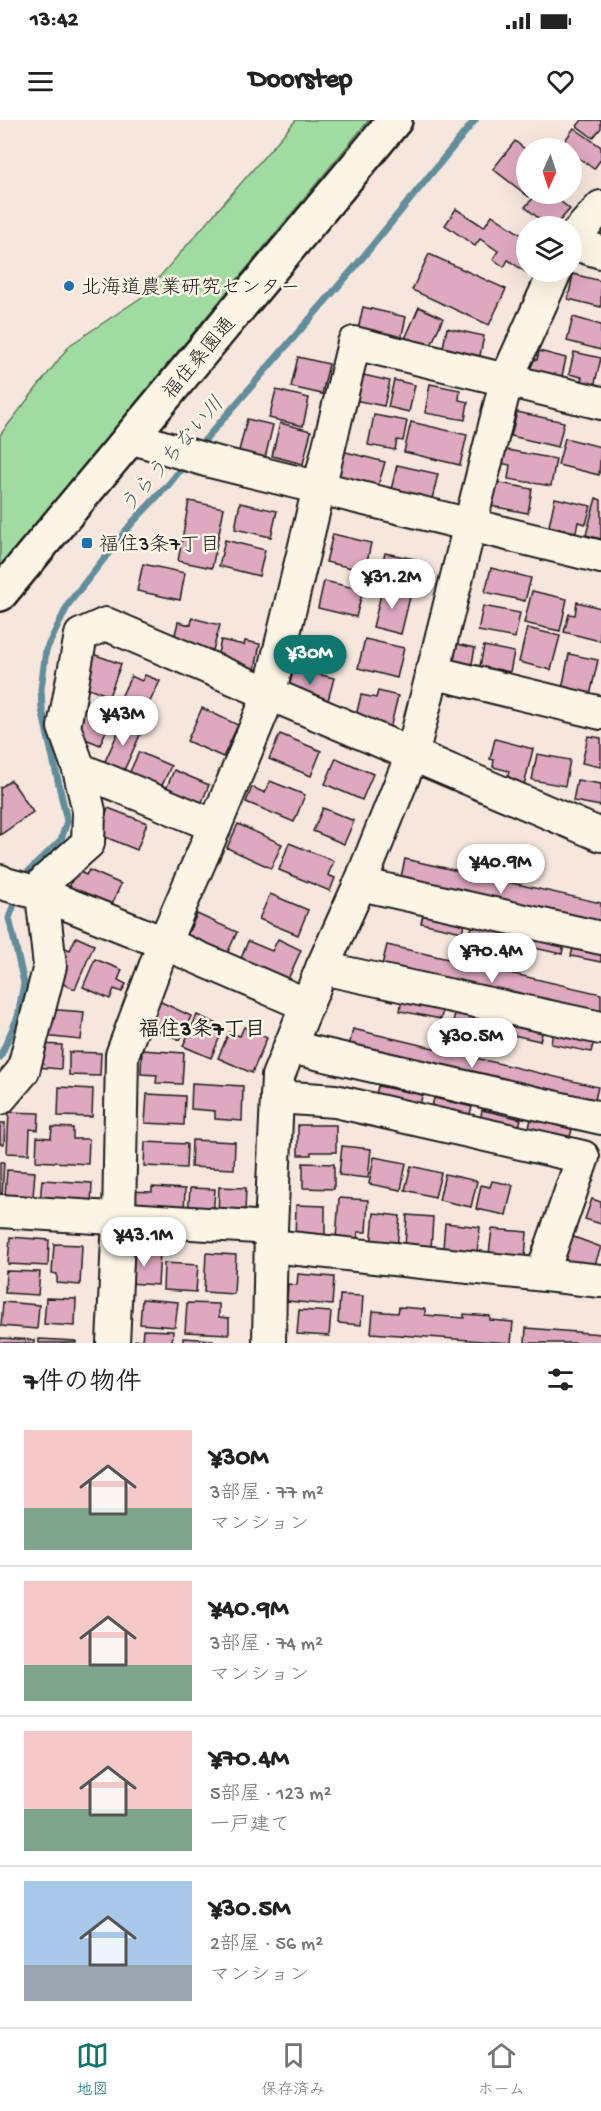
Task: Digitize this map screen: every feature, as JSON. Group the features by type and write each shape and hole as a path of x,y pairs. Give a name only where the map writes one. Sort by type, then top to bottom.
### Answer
{"main road":[{"name":"福住桑園通","path":"0,594 395,120"}],"street":[{"path":"582,229 601,207"},
{"path":"582,245 601,252"},
{"path":"269,1343 278,1076 412,755 507,378 550,282"},
{"path":"113,1343 119,1219 122,1054 164,943 269,695 354,343 601,402"},
{"path":"130,437 206,460 601,557"},
{"path":"20,888 45,881 88,843 89,812 79,769 64,727 81,635 106,624 601,835"},
{"path":"432,672 601,713"},
{"path":"79,769 215,826"},
{"path":"360,884 601,938"},
{"path":"20,888 164,943 307,1005"},
{"path":"0,1098 23,1071 50,966 20,888"},
{"path":"322,968 601,1028"},
{"path":"290,1047 601,1118"},
{"path":"277,1097 335,1101 583,1157 542,1274"},
{"path":"0,1211 119,1219 601,1281"}],"green space":[{"path":"296,120 369,120 0,567 0,435 70,345 142,297"}],"building":[{"path":"582,120 601,120 601,128 593,138 577,126"},
{"path":"574,128 601,147 601,159 594,169 582,160 582,138 567,138"},
{"path":"515,141 516,187 493,169"},
{"path":"528,204 564,204 570,209 564,216 536,216 525,207"},
{"path":"456,209 484,227 492,215 516,231 516,265 508,260 504,267 493,259 498,251 480,239 475,246 445,225"},
{"path":"429,254 506,289 489,325 412,290"},
{"path":"582,276 601,281 601,307 568,299 571,282 582,282"},
{"path":"363,307 406,317 400,344 357,334"},
{"path":"419,307 443,318 429,350 405,339"},
{"path":"573,317 601,325 601,350 567,341"},
{"path":"447,328 484,336 478,365 441,357"},
{"path":"539,351 566,358 560,385 525,377 530,358 537,360"},
{"path":"574,352 601,358 593,391 580,387 582,377 569,374"},
{"path":"298,357 329,364 322,394 291,387"},
{"path":"359,374 390,381 384,406 354,400"},
{"path":"394,380 415,385 409,412 388,407"},
{"path":"430,384 460,390 459,400 468,402 465,420 425,413"},
{"path":"276,390 309,398 303,426 269,418"},
{"path":"517,412 564,422 558,447 511,436"},
{"path":"374,415 407,421 403,441 397,440 395,450 368,445"},
{"path":"247,419 273,425 264,462 238,455"},
{"path":"411,422 467,435 460,465 404,452"},
{"path":"280,423 311,431 303,464 272,456"},
{"path":"565,438 601,447 599,475 558,465"},
{"path":"502,449 556,459 551,486 508,479 510,465 500,463"},
{"path":"338,450 385,462 378,486 332,475"},
{"path":"397,465 438,474 432,499 391,490"},
{"path":"495,482 532,489 528,513 490,506"},
{"path":"555,498 591,506 586,524 578,522 576,532 549,526"},
{"path":"596,498 601,500 601,539 586,535"},
{"path":"189,501 224,508 212,568 178,561"},
{"path":"240,503 277,511 271,537 235,529"},
{"path":"333,534 371,543 365,571 326,562"},
{"path":"225,540 265,550 259,576 219,566"},
{"path":"385,553 415,559 413,566 429,570 425,585 379,575"},
{"path":"143,564 185,573 180,600 137,591"},
{"path":"491,568 531,578 525,601 485,592"},
{"path":"324,581 363,590 356,617 318,608"},
{"path":"383,586 411,593 401,634 373,627"},
{"path":"532,591 567,599 560,631 524,623"},
{"path":"577,602 601,608 600,641 564,632 569,614 575,615"},
{"path":"483,606 520,613 515,638 478,631"},
{"path":"192,618 220,625 213,650 204,648 203,654 172,647 178,622 191,625"},
{"path":"527,628 560,636 551,670 519,662"},
{"path":"365,639 404,648 397,678 358,668"},
{"path":"221,640 244,645 245,641 260,644 254,674 215,666"},
{"path":"457,644 475,648 470,674 452,670"},
{"path":"484,646 514,652 510,672 496,669 495,675 479,671"},
{"path":"90,653 121,664 109,696 84,686"},
{"path":"569,654 598,660 589,700 561,694"},
{"path":"294,668 334,678 327,704 287,694"},
{"path":"145,675 160,681 141,720 116,708 131,676 142,681"},
{"path":"378,691 398,696 390,729 355,720 361,695 376,698"},
{"path":"83,707 111,719 100,745 71,733"},
{"path":"202,708 238,725 223,757 187,741"},
{"path":"125,717 144,726 121,777 102,768"},
{"path":"280,734 321,751 311,776 269,759"},
{"path":"588,736 601,738 601,767 582,763"},
{"path":"495,739 533,749 522,793 505,789 509,771 493,767 494,760 490,759"},
{"path":"139,752 171,766 159,792 127,778"},
{"path":"537,754 570,760 565,786 532,780"},
{"path":"336,758 373,774 362,800 325,784"},
{"path":"174,770 209,785 199,809 164,794"},
{"path":"11,780 33,812 0,835 0,788"},
{"path":"577,780 601,784 601,806 573,801"},
{"path":"270,781 305,795 294,822 246,802 252,787 265,793"},
{"path":"108,808 147,823 137,850 98,834"},
{"path":"323,808 354,821 344,844 313,831"},
{"path":"238,824 282,844 271,868 227,848"},
{"path":"289,843 334,861 328,875 335,878 330,891 279,870"},
{"path":"405,859 601,903 601,931 399,886"},
{"path":"76,870 86,875 89,870 121,884 108,913 79,892 69,888"},
{"path":"270,894 308,910 298,935 259,919"},
{"path":"424,911 465,920 462,932 421,923"},
{"path":"197,914 237,932 226,956 186,938"},
{"path":"473,922 512,931 510,943 470,934"},
{"path":"523,935 564,943 562,954 521,945"},
{"path":"76,937 94,945 75,989 49,978 63,947 70,950"},
{"path":"278,939 301,950 285,986 238,966 248,941 272,951"},
{"path":"574,944 601,950 601,962 571,956"},
{"path":"387,945 601,994 601,1023 380,973"},
{"path":"95,959 122,970 118,980 126,984 122,992 114,989 110,999 83,987"},
{"path":"402,999 443,1008 441,1019 400,1011"},
{"path":"159,1001 191,1016 180,1040 148,1026"},
{"path":"46,1009 84,1012 81,1040 43,1036"},
{"path":"455,1013 493,1021 491,1031 453,1022"},
{"path":"197,1015 224,1027 211,1058 183,1046"},
{"path":"503,1021 543,1030 540,1041 500,1032"},
{"path":"244,1027 267,1038 252,1073 218,1058 229,1032 240,1036"},
{"path":"353,1029 598,1087 593,1108 348,1051"},
{"path":"553,1032 594,1041 591,1052 551,1044"},
{"path":"37,1044 62,1045 61,1069 36,1067"},
{"path":"142,1050 184,1053 182,1084 156,1083 157,1075 141,1074"},
{"path":"69,1052 101,1053 100,1076 69,1075"},
{"path":"192,1083 243,1086 242,1121 215,1119 215,1111 191,1109"},
{"path":"378,1086 422,1095 420,1107 375,1099"},
{"path":"59,1087 93,1089 92,1117 58,1116"},
{"path":"147,1094 185,1096 184,1125 145,1123"},
{"path":"434,1098 472,1107 468,1120 431,1111"},
{"path":"482,1110 521,1119 518,1130 480,1122"},
{"path":"9,1112 39,1113 38,1130 30,1129 29,1154 7,1153"},
{"path":"531,1119 572,1129 569,1141 528,1132"},
{"path":"0,1123 5,1123 4,1144 0,1144"},
{"path":"298,1125 336,1125 336,1152 311,1152 311,1155 298,1155"},
{"path":"52,1127 73,1128 73,1139 89,1139 88,1164 36,1161 37,1137 51,1138"},
{"path":"192,1140 235,1142 234,1169 191,1167"},
{"path":"145,1142 187,1144 186,1168 144,1166"},
{"path":"342,1146 371,1149 368,1178 339,1175"},
{"path":"374,1157 406,1163 401,1190 369,1184"},
{"path":"0,1162 4,1162 2,1197 0,1197"},
{"path":"303,1163 334,1164 334,1189 303,1188"},
{"path":"411,1166 441,1173 435,1197 405,1190"},
{"path":"7,1170 35,1172 33,1197 5,1195"},
{"path":"445,1174 477,1181 471,1207 439,1200"},
{"path":"42,1180 92,1183 91,1206 40,1202"},
{"path":"492,1181 513,1185 506,1215 476,1209 481,1185 490,1187"},
{"path":"152,1187 185,1189 184,1213 129,1210 130,1191 152,1192"},
{"path":"219,1187 246,1188 245,1212 218,1217"},
{"path":"190,1188 215,1189 213,1217 188,1216"},
{"path":"339,1198 368,1200 366,1232 358,1232 357,1240 336,1238"},
{"path":"592,1199 601,1202 601,1224 585,1219"},
{"path":"296,1205 325,1206 325,1241 295,1240"},
{"path":"374,1213 400,1216 397,1248 371,1246"},
{"path":"407,1215 433,1217 431,1249 405,1247"},
{"path":"445,1223 480,1227 477,1252 443,1248"},
{"path":"492,1229 527,1232 525,1257 489,1254"},
{"path":"571,1236 601,1247 593,1270 562,1259"},
{"path":"10,1237 49,1240 48,1266 8,1264"},
{"path":"54,1244 82,1245 80,1285 57,1283 57,1274 52,1273"},
{"path":"130,1250 160,1252 158,1285 128,1283"},
{"path":"206,1253 236,1255 234,1294 204,1292"},
{"path":"164,1263 198,1265 196,1292 163,1290"},
{"path":"6,1271 40,1272 38,1295 5,1293"},
{"path":"298,1274 334,1277 332,1305 287,1301 288,1284 297,1285"},
{"path":"340,1295 363,1296 361,1325 338,1323"},
{"path":"46,1298 76,1299 75,1326 44,1324"},
{"path":"142,1299 178,1302 175,1327 140,1324"},
{"path":"3,1302 39,1305 37,1329 1,1326"},
{"path":"187,1303 219,1304 219,1317 229,1318 229,1334 185,1332"},
{"path":"399,1307 425,1309 425,1315 464,1318 464,1314 490,1316 490,1320 513,1322 511,1343 371,1333 373,1311 398,1313"},
{"path":"299,1310 331,1312 329,1336 297,1334"},
{"path":"526,1328 601,1334 601,1343 525,1343"},
{"path":"143,1330 173,1331 172,1343 135,1343 135,1340 142,1341"},
{"path":"0,1338 34,1340 34,1343 0,1343"},
{"path":"183,1338 213,1340 212,1343 183,1343"},
{"path":"39,1339 76,1341 76,1343 39,1343"}],"waterway":[{"name":"うらうちない川","path":"198,448 354,268 475,120"},
{"name":"うらうちない川","path":"23,880 24,876 61,840 67,821 42,709 41,689 46,650 69,603 132,523 185,464"},
{"name":"うらうちない川","path":"0,1057 18,1017 24,983 9,918 17,896"}],"place":[{"name":"北海道農業研究センター","path":"69,286"},
{"name":"福住3条7丁目","path":"87,543"}],"district":[{"name":"福住3条7丁目","path":"202,1028"}]}
